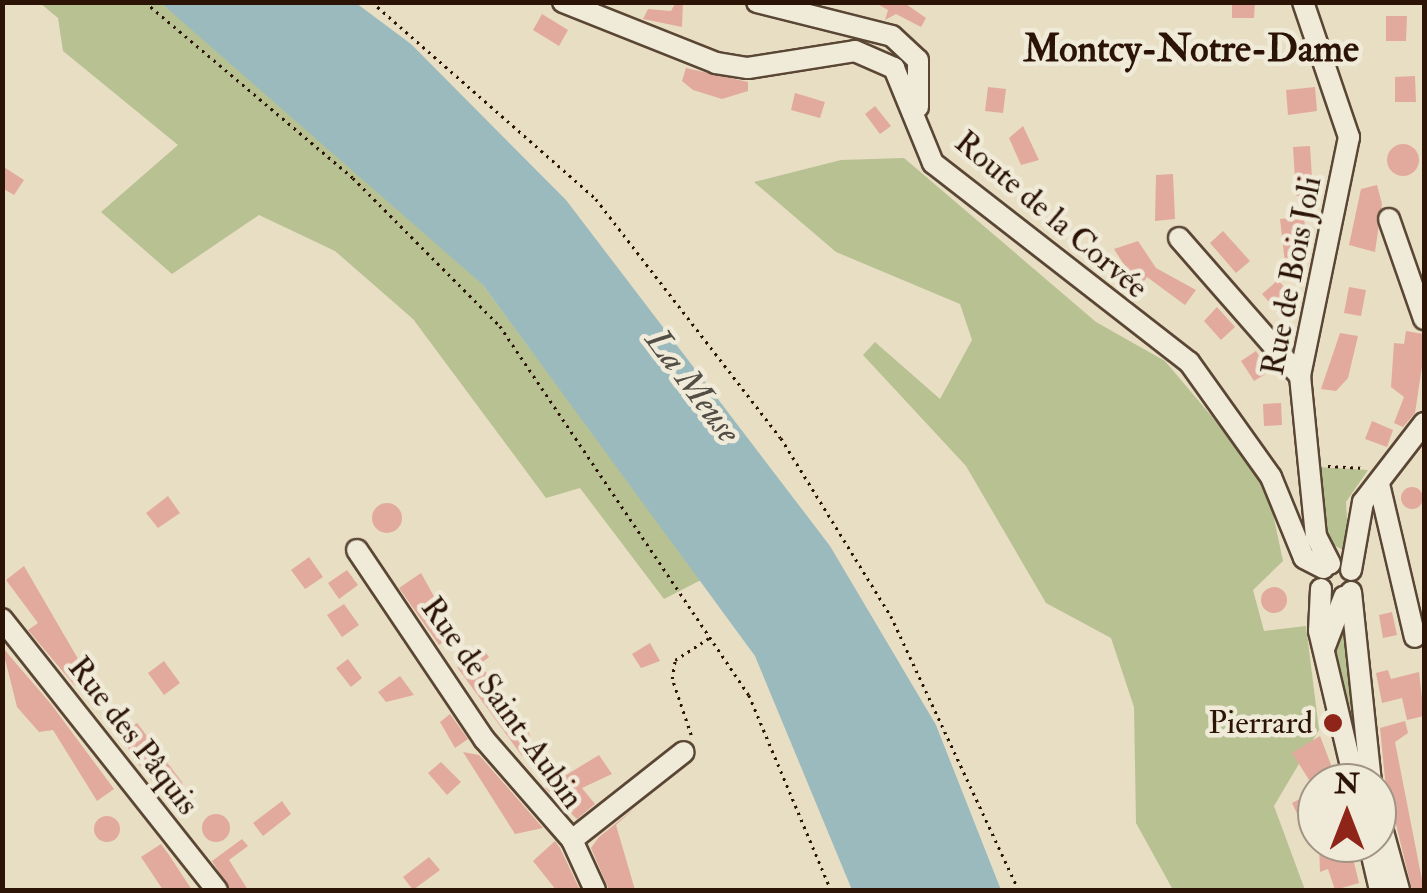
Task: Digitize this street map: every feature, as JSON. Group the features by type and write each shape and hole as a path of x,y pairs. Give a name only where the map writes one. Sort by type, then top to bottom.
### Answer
{"street":[{"name":"Route de la Corvée","path":"563,2 716,63 748,68 826,51 876,58 894,68 933,162 1189,362 1271,478 1304,558 1325,573"},
{"path":"757,2 892,36 918,60 918,126"},
{"name":"Rue de Bois Joli","path":"1303,2 1349,137 1300,376 1316,536 1325,573 1324,649 1350,763"},
{"path":"1388,218 1424,319"},
{"path":"1179,238 1300,376"},
{"path":"1324,649 1347,595 1363,502 1424,423"},
{"path":"1385,477 1416,636"},
{"name":"Rue de Saint-Aubin","path":"357,550 484,739 572,840 596,890"},
{"path":"1325,573 1351,570"},
{"path":"1325,573 1347,595 1368,763"},
{"name":"Rue des Pâquis","path":"2,618 218,890"},
{"path":"572,840 684,752"},
{"path":"1374,863 1380,890"},
{"path":"1392,863 1399,890"}],"path":[{"path":"145,2 353,178 500,326 765,726 832,890"},
{"path":"372,2 596,199 781,438 891,616 1019,890"},
{"path":"1307,465 1385,477"},
{"path":"684,752 694,726 672,679 674,660 710,638"}],"green space":[{"path":"40,3 161,3 351,162 483,285 701,580 664,599 580,488 546,498 413,319 335,251 259,215 172,274 101,212 178,145 63,51 58,18"},
{"path":"904,158 1096,322 1165,361 1266,481 1283,561 1253,590 1264,631 1306,626 1319,730 1274,806 1305,890 1173,890 1136,823 1134,707 1111,638 1046,603 966,466 863,355 875,342 940,399 972,340 960,304 836,252 754,182 841,160"},
{"path":"1318,467 1368,470 1346,502 1349,553 1326,541"},
{"path":"1349,607 1357,707 1355,726 1334,648"}],"water":[{"name":"La Meuse","path":"161,3 356,3 411,44 566,200 830,546 936,725 1001,890 852,890 755,656 483,285"}],"building":[{"path":"676,2 683,2 682,27 643,19 648,9 671,11"},
{"path":"874,2 903,2 926,18 921,27 896,14 885,20 888,10"},
{"path":"1232,2 1255,2 1254,18 1232,18"},
{"path":"542,14 568,30 559,46 533,30"},
{"path":"1386,16 1407,16 1406,41 1386,41"},
{"path":"686,68 748,82 748,91 722,99 693,90 682,81"},
{"path":"1415,76 1416,102 1395,102 1395,77"},
{"path":"988,87 1006,89 1003,113 985,111"},
{"path":"1315,87 1317,111 1288,115 1286,90"},
{"path":"795,93 825,102 820,118 791,110"},
{"path":"875,106 891,126 880,134 865,114"},
{"path":"1023,126 1039,160 1021,165 1009,138"},
{"path":"1403,144 1414,149 1419,160 1414,171 1403,176 1392,171 1387,160 1392,149"},
{"path":"1310,146 1313,195 1296,196 1293,147"},
{"path":"2,166 24,180 14,195 2,188"},
{"path":"1173,174 1175,219 1155,221 1156,175"},
{"path":"1377,185 1382,204 1375,252 1349,245 1361,189"},
{"path":"1304,217 1308,253 1285,263 1280,219"},
{"path":"1223,231 1250,261 1236,273 1210,243"},
{"path":"1138,241 1156,268 1196,290 1185,305 1147,277 1139,288 1114,249"},
{"path":"1278,280 1291,295 1275,309 1262,294"},
{"path":"1349,287 1366,290 1361,316 1344,313"},
{"path":"1217,307 1235,327 1221,340 1204,321"},
{"path":"1406,331 1423,334 1424,353 1415,413 1403,427 1394,423 1404,397 1391,387 1394,343 1404,344"},
{"path":"1340,333 1358,336 1348,378 1336,391 1321,389"},
{"path":"1256,351 1269,372 1254,381 1241,361"},
{"path":"1281,403 1282,425 1264,426 1263,404"},
{"path":"1372,421 1393,430 1387,447 1365,439"},
{"path":"1412,487 1420,490 1420,506 1412,509 1404,506 1401,498 1404,490"},
{"path":"168,496 180,513 158,528 146,513"},
{"path":"387,503 398,507 402,518 398,529 387,533 376,529 372,518 376,507"},
{"path":"309,557 323,577 305,589 291,570"},
{"path":"24,566 88,676 75,686 28,630 38,623 6,580"},
{"path":"347,570 358,585 339,599 328,583"},
{"path":"421,573 455,634 439,645 399,588"},
{"path":"1274,587 1283,591 1287,600 1283,609 1274,613 1265,609 1261,600 1265,591"},
{"path":"344,604 359,625 342,637 327,615"},
{"path":"1392,612 1397,635 1383,638 1379,615"},
{"path":"650,643 660,661 641,668 632,654"},
{"path":"2,647 51,704 114,789 97,801 53,730 39,732 17,707"},
{"path":"482,648 489,657 480,664 528,730 533,746 522,756 457,667"},
{"path":"348,659 362,678 351,687 336,668"},
{"path":"164,661 180,683 164,695 148,673"},
{"path":"1388,670 1391,679 1419,672 1424,716 1407,720 1402,698 1382,703 1376,673"},
{"path":"400,676 414,695 386,702 378,692"},
{"path":"450,714 468,739 455,748 440,722"},
{"path":"1405,721 1408,733 1395,742 1424,890 1412,890 1397,828 1397,763 1383,763 1380,728"},
{"path":"137,723 182,782 187,806 178,812 130,754 124,732"},
{"path":"1320,736 1330,763 1298,763 1292,753"},
{"path":"463,752 479,755 543,828 515,834"},
{"path":"599,755 612,774 582,788 595,804 577,819 545,788"},
{"path":"441,762 461,782 447,795 428,773"},
{"path":"282,801 291,814 263,836 253,823"},
{"path":"635,808 616,825 635,890 609,890 591,848 599,837"},
{"path":"216,814 226,818 230,828 226,838 216,842 206,838 202,828 206,818"},
{"path":"107,816 116,820 120,829 116,838 107,842 98,838 94,829 98,820"},
{"path":"242,839 248,846 229,860 248,890 230,890 212,861"},
{"path":"555,841 580,890 556,890 533,861"},
{"path":"161,844 192,890 163,890 141,857"},
{"path":"429,857 440,870 413,890 403,877"},
{"path":"1320,863 1354,863 1359,883 1335,890 1328,869 1320,872"}],"place":[{"name":"Pierrard","path":"1333,723"}],"district":[{"name":"Montcy-Notre-Dame","path":"1191,50"}]}
